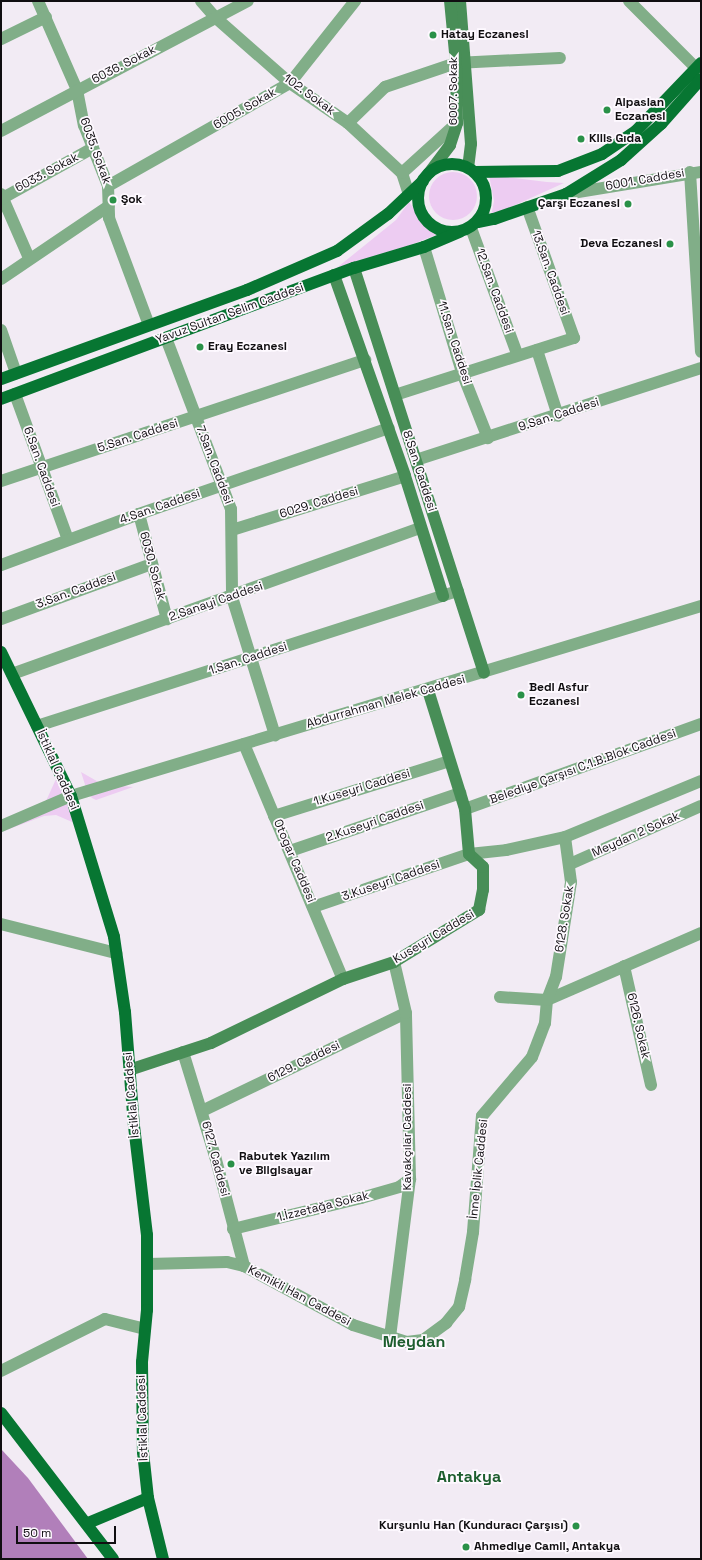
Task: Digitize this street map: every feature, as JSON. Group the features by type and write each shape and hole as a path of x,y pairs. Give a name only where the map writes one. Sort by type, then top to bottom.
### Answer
{"main road":[{"name":"Yavuz Sultan Selim Caddesi","path":"1,379 247,290 337,250 388,214 426,177 446,164 472,170 558,171 602,154 636,131 700,70"},
{"name":"Yavuz Sultan Selim Caddesi","path":"1,399 334,275 424,247 470,227 566,194 621,160 661,124 700,70"},
{"path":"470,227 486,206 487,196 485,188 472,170"},
{"name":"Yavuz Sultan Selim Caddesi","path":"426,177 418,192 422,214 438,230 470,227"},
{"name":"İstiklal Caddesi","path":"2,659 12,674 71,796 114,937 148,1264 142,1362 143,1452 148,1498 163,1559"},
{"path":"1,1413 88,1523 113,1559"},
{"path":"88,1523 148,1498"}],"street":[{"name":"6035. Sokak","path":"38,1 77,90 84,124 108,186 109,218 149,325"},
{"name":"102. Sokak","path":"201,1 216,18 290,83 348,123 402,173 409,194"},
{"name":"6036. Sokak","path":"1,131 248,1"},
{"name":"6005. Sokak","path":"108,186 290,83 355,1"},
{"name":"6007. Sokak","path":"450,1 471,144 472,170"},
{"name":"6007. Sokak","path":"426,177 450,145 457,123 460,63 460,1"},
{"path":"629,1 650,24 700,70"},
{"path":"1,39 46,17"},
{"path":"348,123 385,87 460,63 560,58"},
{"path":"402,173 457,123"},
{"name":"6033. Sokak","path":"2,197 93,148"},
{"path":"696,172 701,352"},
{"name":"6001. Caddesi","path":"566,194 696,172"},
{"path":"2,197 29,258"},
{"path":"1,279 29,258 109,206"},
{"name":"13.San. Caddesi","path":"527,208 574,338 537,350"},
{"name":"12.San. Caddesi","path":"470,227 517,354"},
{"name":"11.San. Caddesi","path":"424,247 463,375 488,438"},
{"name":"8.San. Caddesi","path":"354,268 484,673"},
{"name":"8.San. Caddesi","path":"334,275 405,476 420,528 443,596"},
{"path":"1,330 16,373"},
{"name":"7.San. Caddesi","path":"166,338 231,509 232,597 275,735"},
{"path":"395,394 463,375 517,354 537,350 558,416"},
{"name":"5.San. Caddesi","path":"1,481 365,360"},
{"name":"9.San. Caddesi","path":"416,460 558,416 701,368"},
{"name":"6.San. Caddesi","path":"15,394 68,540"},
{"name":"4.San. Caddesi","path":"2,561 68,540 388,428"},
{"name":"6029. Caddesi","path":"232,530 405,476"},
{"name":"6030. Sokak","path":"139,514 151,564 167,619"},
{"name":"2.Sanayi Caddesi","path":"12,674 232,597 420,528"},
{"name":"3.San. Caddesi","path":"1,619 151,564"},
{"name":"1.San. Caddesi","path":"38,726 458,591"},
{"name":"Abdurrahman Melek Caddesi","path":"1,826 71,796 428,690 701,606"},
{"path":"428,690 465,809 469,854"},
{"name":"Belediye Çarşısı C.1.B.Blok Caddesi","path":"465,809 701,724"},
{"name":"Otogar Caddesi","path":"244,744 343,979"},
{"name":"1.Kuseyri Caddesi","path":"274,816 450,761"},
{"name":"3.Kuseyri Caddesi","path":"313,907 469,854 506,850 565,837 701,781"},
{"name":"2.Kuseyri Caddesi","path":"290,851 460,793"},
{"name":"Meydan 2 Sokak","path":"570,864 701,806"},
{"name":"6128. Sokak","path":"547,1000 556,977 571,882 570,864 565,837"},
{"name":"Kuseyri Caddesi","path":"129,1070 212,1043 343,979 394,962 479,910 483,890 483,867 469,854"},
{"path":"1,924 116,953"},
{"path":"500,997 547,1000 701,932"},
{"name":"Kavakçılar Caddesi","path":"390,1337 410,1179 406,1013 394,962"},
{"name":"6126. Sokak","path":"624,966 652,1085"},
{"name":"İnne İplik Caddesi","path":"423,1340 446,1323 459,1307 473,1232 482,1116 532,1057 542,1035 547,1000"},
{"name":"6129. Caddesi","path":"202,1111 406,1013"},
{"name":"6127. Caddesi","path":"183,1052 202,1111 244,1266"},
{"name":"1.İzzetağa Sokak","path":"234,1229 361,1198 399,1187 410,1179"},
{"name":"Kemikli Han Caddesi","path":"148,1264 227,1262 244,1266 353,1325 407,1342 423,1340"},
{"path":"1,1372 105,1318 145,1329"}],"shaded area":[{"path":"453,172 462,174 470,179 475,187 477,196 475,205 470,213 462,218 453,220 444,218 436,213 431,205 429,196 431,187 436,179 444,174"},
{"path":"489,175 564,183 491,216 494,201"},
{"path":"409,202 428,229 436,235 323,279 396,220"},
{"path":"61,768 79,825 56,815 44,816 1,832 1,827 46,801"},
{"path":"81,772 102,784 133,787 96,800 88,794"},
{"path":"1,1449 28,1478 88,1559 1,1559"}],"place":[{"name":"Hatay Eczanesi","path":"433,35"},
{"name":"Alpaslan Eczanesi","path":"607,110"},
{"name":"Kilis Gıda","path":"581,139"},
{"name":"Şok","path":"113,200"},
{"name":"Çarşı Eczanesi","path":"628,204"},
{"name":"Deva Eczanesi","path":"670,244"},
{"name":"Eray Eczanesi","path":"200,347"},
{"name":"Bedi Asfur Eczanesi","path":"521,695"},
{"name":"Rabutek Yazılım ve Bilgisayar","path":"231,1164"},
{"name":"Kurşunlu Han (Kunduracı Çarşısı)","path":"576,1526"},
{"name":"Ahmediye Camii, Antakya","path":"466,1547"}],"district":[{"name":"Meydan","path":"414,1342"},
{"name":"Antakya","path":"469,1477"}]}
